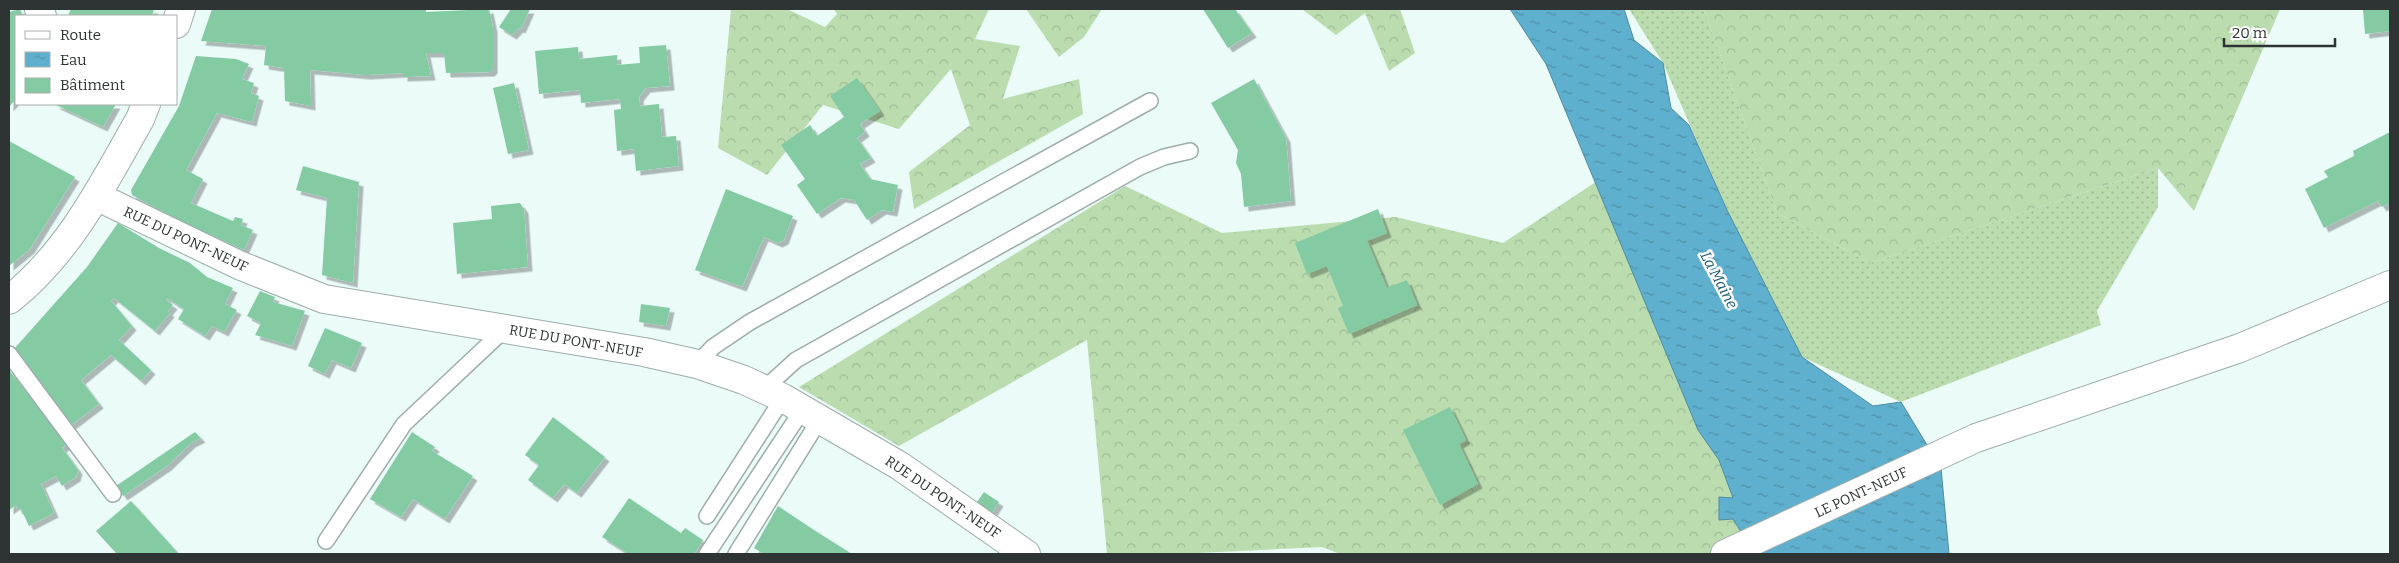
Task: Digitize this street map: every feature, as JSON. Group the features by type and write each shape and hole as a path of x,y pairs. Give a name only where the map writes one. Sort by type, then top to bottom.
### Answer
{"street":[{"path":"9,300 50,261 74,232 140,119 146,105"},
{"name":"RUE DU PONT-NEUF","path":"96,196 239,266 324,299 644,352 697,364 792,404 900,466 1026,554"},
{"name":"LE PONT-NEUF","path":"1735,550 1976,438 2240,348 2390,285"}],"lane":[{"path":"697,364 713,347 750,322 1150,101"},
{"path":"736,554 792,404 796,360 1140,167 1164,157 1190,151"},
{"path":"326,541 404,424 505,329"},
{"path":"9,354 113,494"},
{"path":"707,516 792,404"},
{"path":"707,554 792,404"}],"green space":[{"path":"731,9 787,9 825,27 837,14 834,9 989,9 975,39 1020,46 1003,99 1079,79 1083,114 914,209 909,172 970,125 951,69 899,129 823,105 767,175 718,148"},
{"path":"1026,9 1102,9 1084,37 1059,57"},
{"path":"1302,9 1400,9 1415,53 1389,71 1365,13 1336,35"},
{"path":"1629,9 1704,9 1777,213 1870,263 2158,168 2158,207 2097,311 2101,325 1901,402 1802,357 1727,210 1663,63"},
{"path":"1704,9 2280,9 2194,211 2158,168 1870,263 1777,213"},
{"path":"1620,166 1816,554 1340,554 1322,547 1177,554 1107,554 1087,340 899,446 799,387 1125,186 1222,233 1396,217 1503,243"}],"water":[{"name":"La Maine","path":"1510,9 1624,9 1634,40 1663,63 1671,108 1689,125 1727,210 1802,357 1873,406 1901,402 1941,468 1949,554 1755,554 1733,519 1719,520 1719,497 1733,498 1719,460 1698,430 1546,64"}],"building":[{"path":"20,9 23,15 15,15 15,100 9,107 9,12"},
{"path":"71,9 154,9 152,15 68,15"},
{"path":"212,9 426,10 426,12 489,9 493,28 493,69 490,72 446,73 444,53 426,53 431,76 403,77 403,73 366,75 310,70 311,106 285,101 284,68 264,65 266,46 201,41"},
{"path":"511,9 530,9 521,29 519,28 512,35 499,27"},
{"path":"1203,9 1235,9 1252,33 1228,48"},
{"path":"2363,9 2390,9 2390,31 2365,34"},
{"path":"666,45 670,86 646,88 639,97 640,106 659,104 662,137 676,136 679,166 636,171 634,149 617,151 614,110 621,109 620,99 581,103 580,90 539,94 535,51 578,47 579,59 617,55 617,65 640,63 639,47"},
{"path":"196,56 236,59 249,64 242,79 254,83 251,93 259,96 252,122 217,113 186,170 203,179 191,203 233,221 235,217 243,219 241,225 253,230 244,250 174,218 132,195 131,190 179,106"},
{"path":"857,78 880,111 860,124 865,132 857,138 871,158 860,164 870,179 898,185 893,212 882,210 867,220 854,200 841,198 817,214 797,185 805,179 781,145 810,125 817,136 844,117 830,96"},
{"path":"1254,79 1286,138 1291,201 1244,207 1241,174 1236,163 1238,150 1211,103"},
{"path":"514,83 529,150 508,154 493,88"},
{"path":"56,105 115,105 103,127"},
{"path":"2390,132 2390,203 2382,207 2378,201 2324,228 2305,189 2328,177 2324,171 2354,156 2353,151"},
{"path":"9,141 75,177 30,249 9,266"},
{"path":"303,166 359,182 353,283 322,275 327,198 296,190"},
{"path":"726,189 793,216 784,240 778,243 764,237 742,287 695,270"},
{"path":"520,203 524,209 528,267 457,274 453,223 492,219 491,206"},
{"path":"1378,209 1387,233 1367,241 1387,288 1407,280 1417,305 1349,334 1338,308 1343,306 1327,266 1307,274 1295,243"},
{"path":"118,223 159,248 190,263 207,277 233,288 225,304 237,310 224,332 212,326 205,336 178,319 184,309 167,298 166,300 173,305 168,311 170,313 155,331 114,298 111,301 132,326 119,340 151,370 141,381 111,355 81,380 99,404 70,426 14,349 87,267"},
{"path":"260,291 275,297 273,302 305,311 292,346 255,335 261,323 247,316"},
{"path":"641,304 670,308 666,326 639,322"},
{"path":"325,328 362,343 351,368 332,360 325,374 308,366"},
{"path":"9,370 67,444 62,448 78,470 76,477 62,486 56,476 41,484 54,513 29,526 21,509 18,510 16,505 9,510"},
{"path":"1450,407 1466,440 1459,444 1478,484 1440,505 1403,430"},
{"path":"553,417 605,457 577,493 564,484 553,498 528,480 539,465 525,455"},
{"path":"195,432 201,438 191,443 167,466 123,496 116,486"},
{"path":"412,432 435,447 432,451 473,476 445,519 413,499 401,517 370,499"},
{"path":"984,492 999,502 992,513 977,502"},
{"path":"629,498 681,533 685,528 703,540 694,554 629,554 602,537"},
{"path":"131,501 178,553 117,554 96,531"},
{"path":"778,506 852,554 764,554 754,548"}]}
